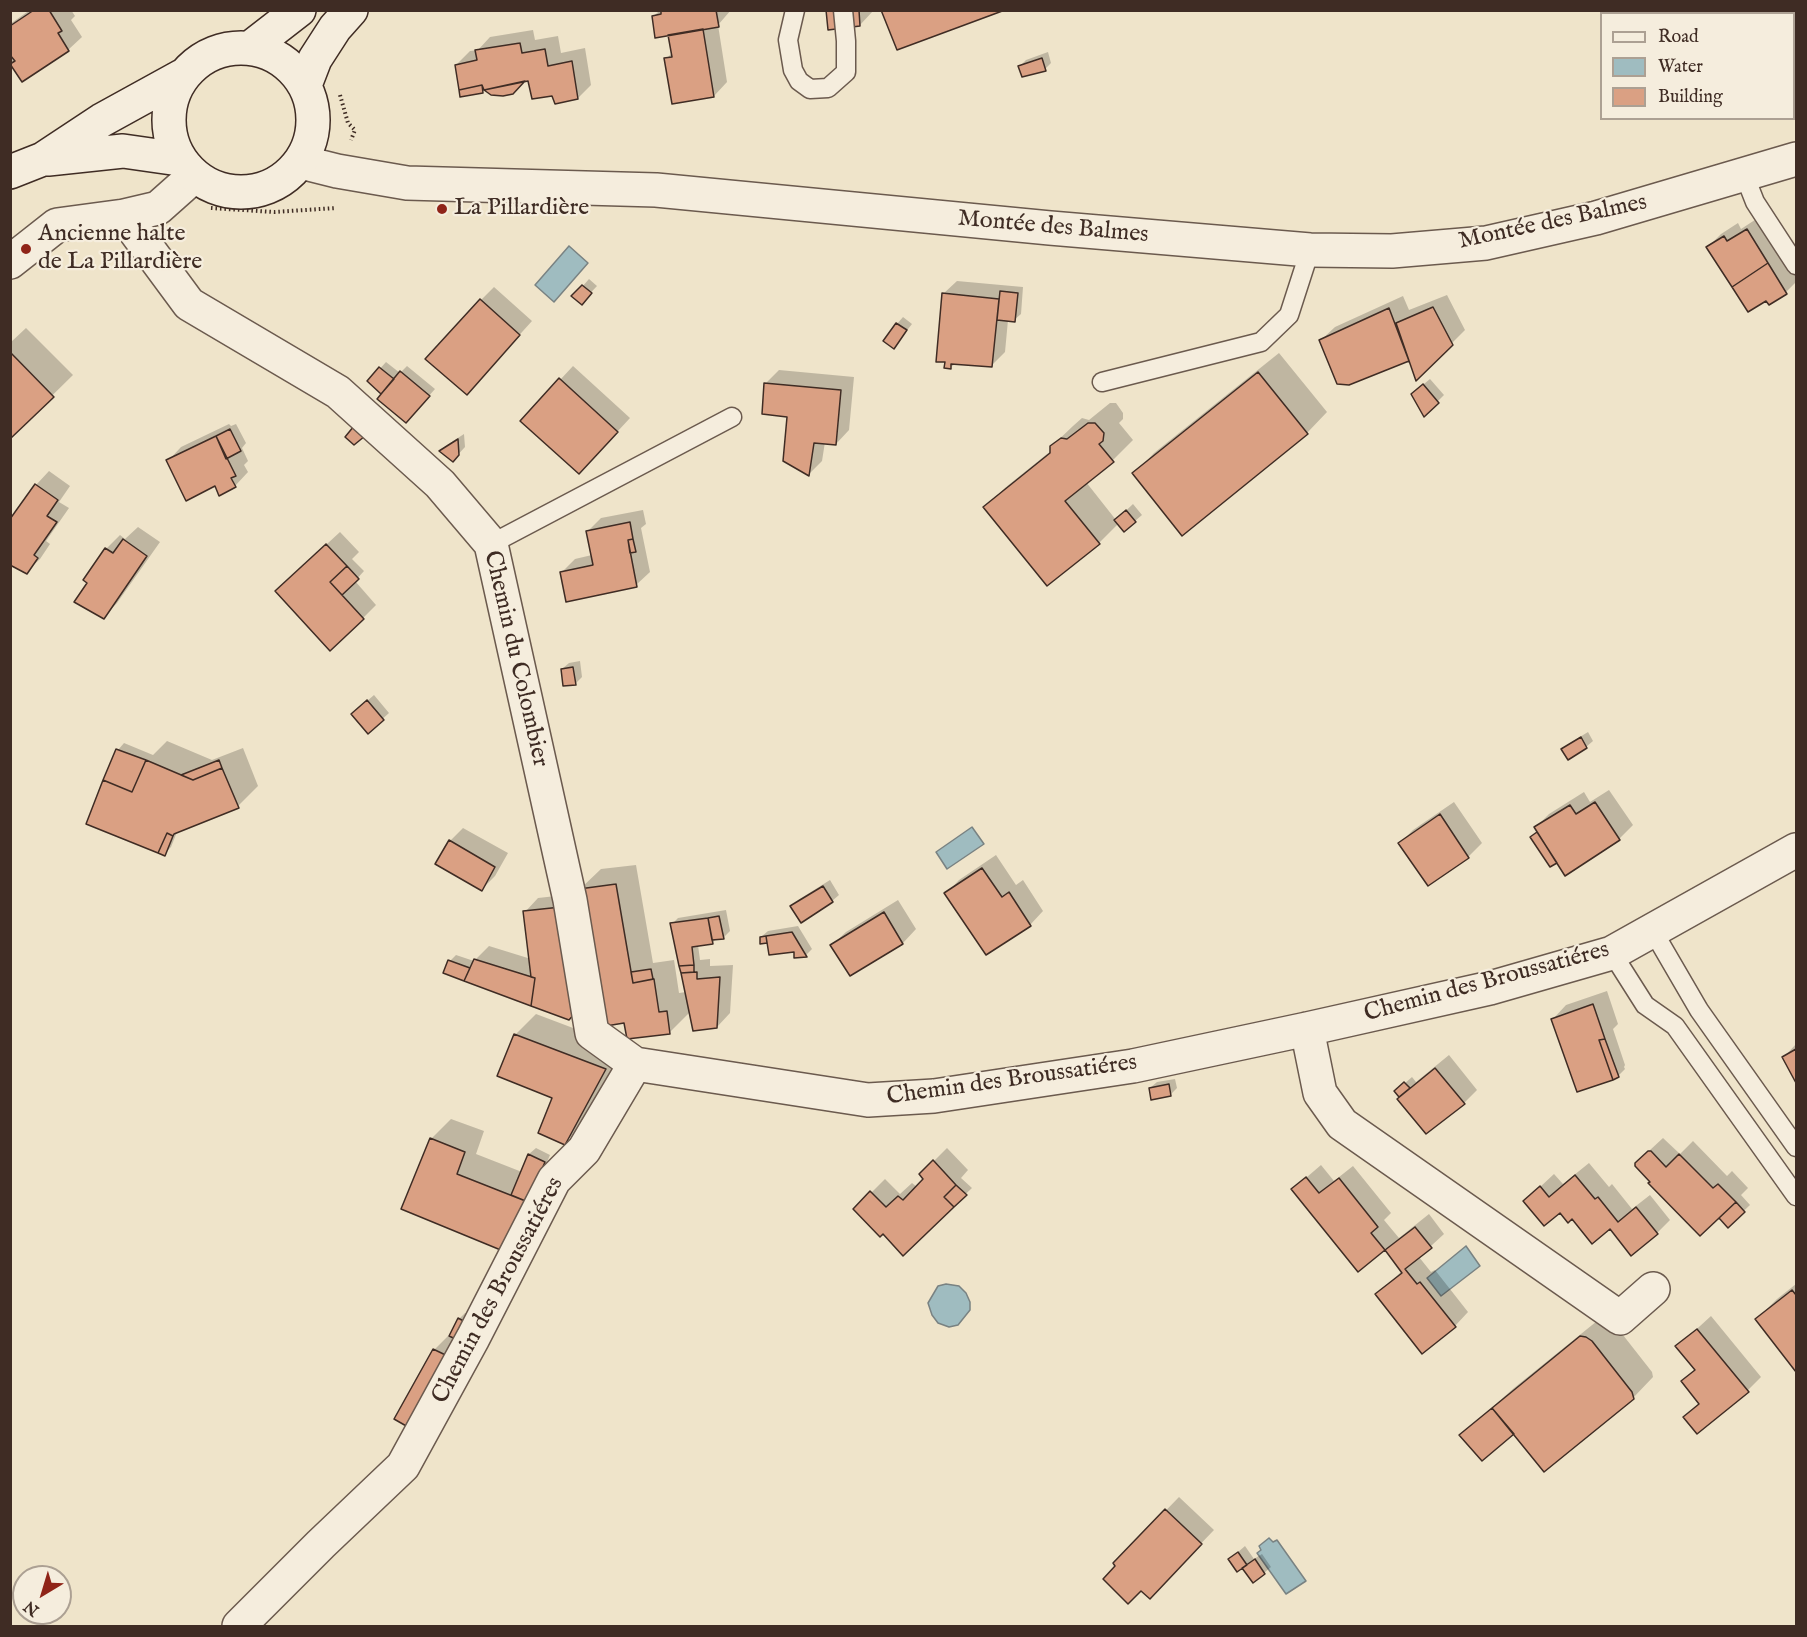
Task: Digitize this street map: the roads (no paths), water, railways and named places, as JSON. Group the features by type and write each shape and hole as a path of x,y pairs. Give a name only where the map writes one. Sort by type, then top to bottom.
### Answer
{"street":[{"path":"250,48 299,10"},
{"path":"305,85 315,59 335,28 351,10"},
{"path":"10,172 43,159 102,120 182,76 196,62 212,53 231,48 250,48 272,54 291,67 305,85 311,104 314,124 301,162 284,178 262,190 238,193 215,188 186,167 123,151 43,159"},
{"path":"182,76 172,95 168,117 170,138 186,167"},
{"name":"Montée des Balmes","path":"301,162 406,183 656,190 1027,226 1310,250 1392,251 1486,243 1596,218 1797,159"},
{"path":"10,262 57,225 124,216 158,208 186,167"},
{"name":"Chemin du Colombier","path":"124,216 189,304 338,392 440,484 490,544 570,900 592,1033 635,1064"},
{"name":"Chemin des Broussatiéres","path":"239,1626 403,1466 473,1338 554,1180 584,1150 635,1064 868,1100 934,1096 1133,1066 1490,988 1612,953 1797,850"},
{"path":"1307,1029 1320,1093 1342,1124 1620,1318 1653,1289"}],"lane":[{"path":"795,10 788,40 793,70 799,81 810,89 828,88 846,72 843,10"},
{"path":"1744,174 1755,202 1797,265"},
{"path":"1102,382 1261,342 1289,315 1310,250"},
{"path":"490,544 732,417"},
{"path":"1653,931 1699,1010 1797,1147"},
{"path":"1612,953 1645,1005 1675,1026 1797,1196"}],"water":[{"path":"569,246 588,263 554,302 535,285"},
{"path":"972,827 984,844 947,869 936,852"},
{"path":"1466,1246 1480,1266 1441,1296 1427,1278"},
{"path":"946,1284 959,1286 966,1293 970,1302 970,1310 958,1325 949,1327 938,1323 928,1303 938,1286"},
{"path":"1269,1538 1273,1542 1277,1540 1306,1581 1286,1594 1257,1553 1261,1550 1259,1546"}],"place":[{"name":"La Pillardière","path":"442,209"},
{"name":"Ancienne halte de La Pillardière","path":"26,249"}]}
